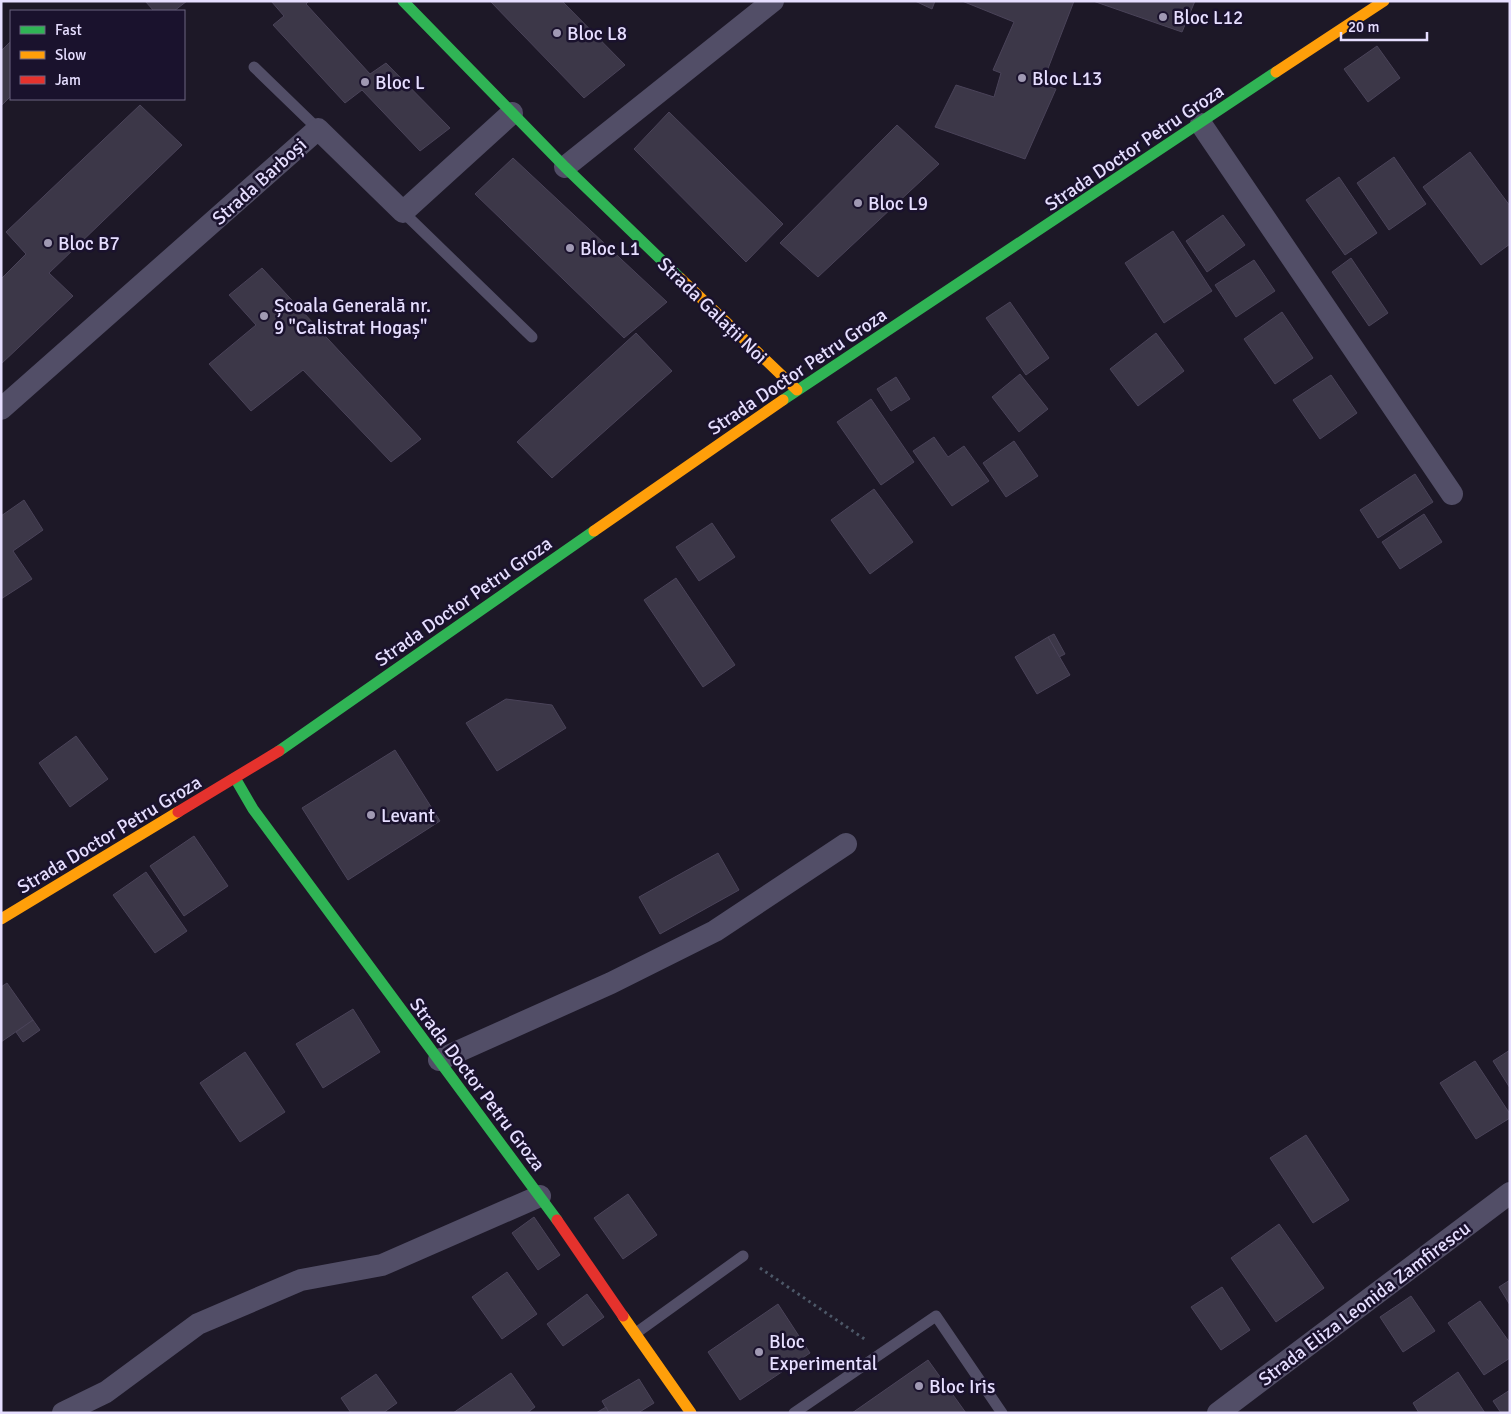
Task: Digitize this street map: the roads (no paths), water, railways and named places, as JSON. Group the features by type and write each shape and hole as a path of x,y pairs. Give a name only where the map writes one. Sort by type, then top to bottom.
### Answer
{"street":[{"name":"Strada Galații Noi","path":"403,1 565,167 797,390"},
{"path":"565,167 773,1"},
{"name":"Strada Doctor Petru Groza","path":"1,919 273,755 797,390 1384,1"},
{"path":"403,212 512,113"},
{"path":"1201,124 1452,494"},
{"name":"Strada Barboși","path":"1,409 318,129 403,212"},
{"name":"Strada Doctor Petru Groza","path":"235,778 253,809 540,1196 692,1413"},
{"path":"439,1060 611,983 715,931 846,844"},
{"name":"Strada Eliza Leonida Zamfirescu","path":"1218,1413 1510,1193"},
{"path":"63,1413 106,1392 198,1324 301,1280 382,1265 540,1196"}],"lane":[{"path":"254,67 318,129"},
{"path":"403,212 532,337"},
{"path":"636,1333 743,1256"},
{"path":"794,1413 936,1316 1002,1413"}],"place":[{"name":"Bloc L12","path":"1163,17"},
{"name":"Bloc L8","path":"557,33"},
{"name":"Bloc L13","path":"1022,78"},
{"name":"Bloc L","path":"365,82"},
{"name":"Bloc L9","path":"858,203"},
{"name":"Bloc B7","path":"48,243"},
{"name":"Bloc L1","path":"570,248"},
{"name":"Școala Generală nr. 9 \"Calistrat Hogaș\"","path":"264,316"},
{"name":"Levant","path":"371,815"},
{"name":"Bloc Experimental","path":"759,1352"},
{"name":"Bloc Iris","path":"919,1386"}]}
